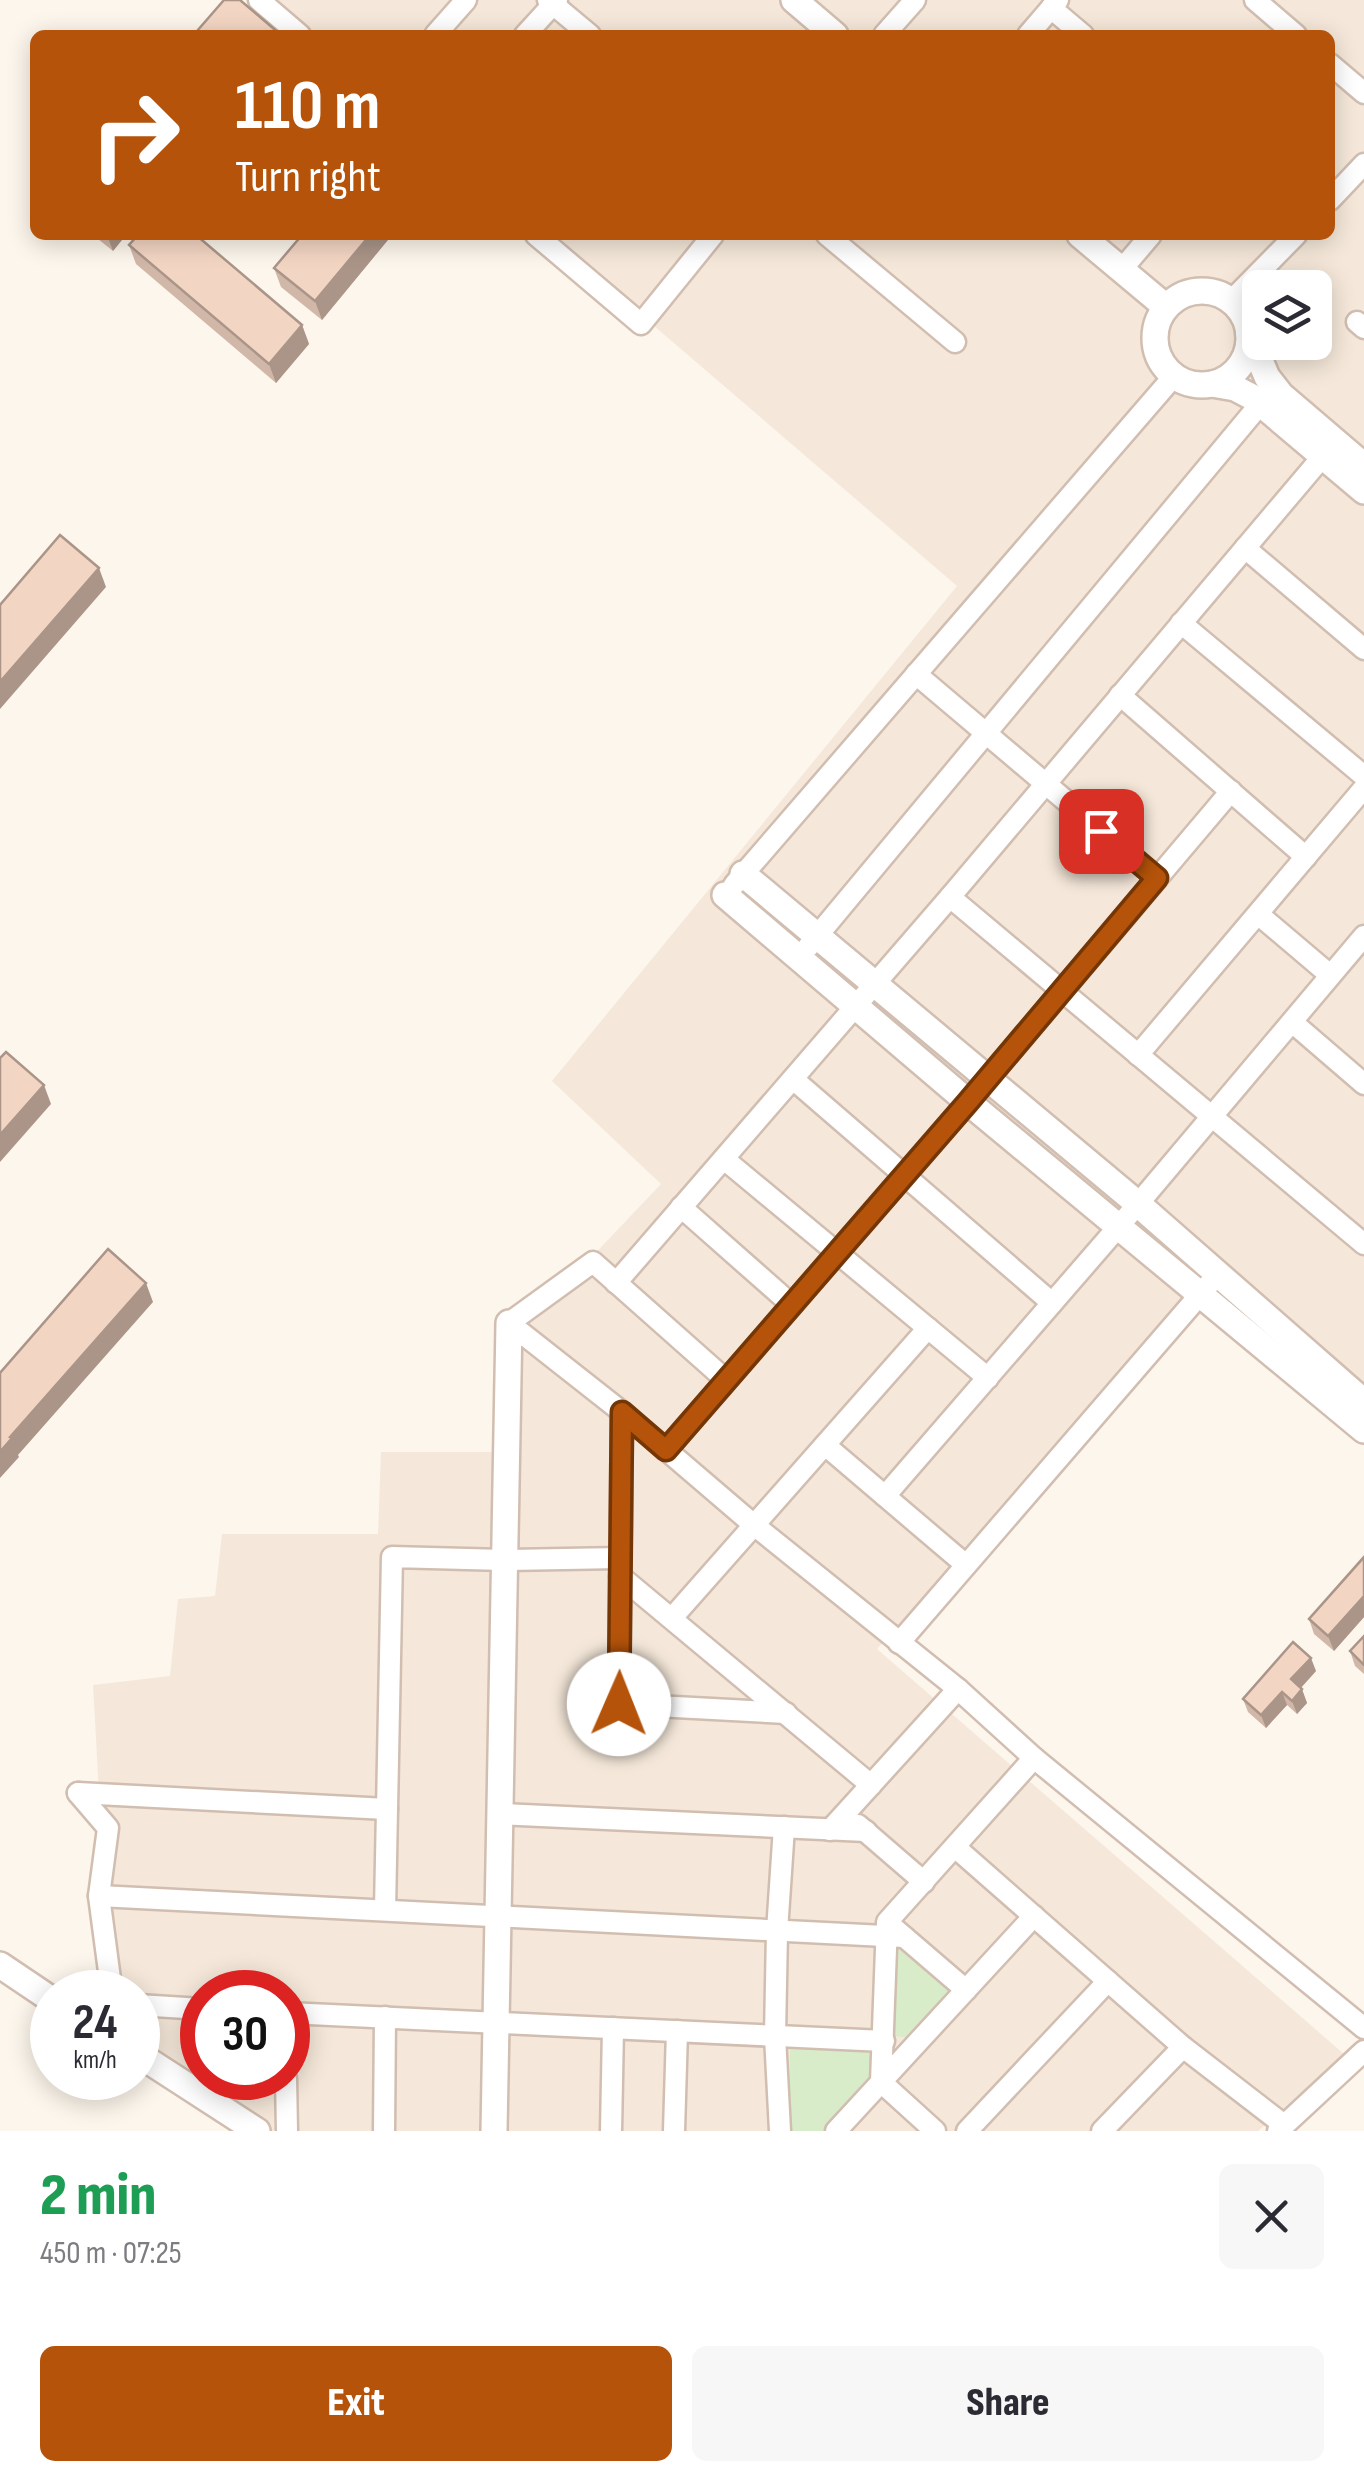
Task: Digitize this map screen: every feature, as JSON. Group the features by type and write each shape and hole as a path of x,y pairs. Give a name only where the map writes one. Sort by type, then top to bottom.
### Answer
{"street":[{"path":"258,0 294,30"},
{"path":"440,30 466,0"},
{"path":"795,0 830,30"},
{"path":"888,30 915,0"},
{"path":"1255,0 1290,30"},
{"path":"529,30 553,1 585,30"},
{"path":"1032,30 1055,4 1079,30"},
{"path":"1335,68 1364,92"},
{"path":"1335,196 1362,172"},
{"path":"542,240 641,324 709,240"},
{"path":"833,240 955,342"},
{"path":"1086,240 1166,307"},
{"path":"1122,269 1147,240"},
{"path":"1231,301 1291,240"},
{"path":"1242,312 1214,292 1181,296 1166,307 1158,320 1155,342 1162,364 1189,384 1212,384 1244,392 1262,403 1364,491"},
{"path":"1212,384 1223,380 1243,360"},
{"path":"1260,360 1281,396 1364,466"},
{"path":"1174,376 725,895 1364,1430"},
{"path":"798,958 1262,403"},
{"path":"616,1283 950,897 1323,456"},
{"path":"1245,548 1364,649"},
{"path":"1181,623 1364,776"},
{"path":"916,674 1157,878"},
{"path":"1120,695 1306,856"},
{"path":"1138,1055 1364,788"},
{"path":"666,1450 1231,791"},
{"path":"744,874 1138,1204 1364,1402"},
{"path":"950,897 1364,1244"},
{"path":"1258,914 1330,975"},
{"path":"885,1496 1364,936"},
{"path":"1292,1022 1364,1084"},
{"path":"793,1079 1052,1303"},
{"path":"724,1159 988,1378"},
{"path":"681,1208 792,1305"},
{"path":"509,1323 593,1262 726,1380"},
{"path":"899,1643 1218,1274"},
{"path":"509,1323 622,1412 754,1525 958,1689 1034,1758 1363,2025"},
{"path":"494,2131 509,1323"},
{"path":"672,1618 928,1328"},
{"path":"622,1412 619,1704 786,1713"},
{"path":"825,1445 966,1566"},
{"path":"385,1910 392,1557 620,1568 672,1618 871,1785"},
{"path":"830,1830 958,1689"},
{"path":"881,2082 892,1932 924,1882 1034,1758"},
{"path":"109,1970 99,1896 108,1828 78,1793 387,1808"},
{"path":"500,1814 866,1832"},
{"path":"845,1814 924,1882"},
{"path":"780,2131 777,1930 784,1828"},
{"path":"955,1847 1281,2128 1364,2051"},
{"path":"99,1896 777,1930 892,1932 966,1990"},
{"path":"836,2131 1034,1916"},
{"path":"0,1965 30,1985"},
{"path":"968,2131 1108,1981"},
{"path":"310,2014 884,2041"},
{"path":"384,2131 385,2017"},
{"path":"611,2131 613,2028"},
{"path":"674,2131 677,2032"},
{"path":"1102,2131 1183,2046"},
{"path":"160,2068 256,2131"},
{"path":"881,2082 935,2131"},
{"path":"286,2100 287,2131"}],"shaded area":[{"path":"273,0 1364,0 1364,1388 1218,1267 877,1649 1344,2054 1258,2131 272,2131 229,2100 310,2100 310,1970 180,1970 180,2065 160,2051 160,1970 109,1970 93,1685 170,1676 178,1599 215,1596 222,1534 378,1534 381,1452 512,1452 514,1339 661,1184 552,1081 957,586 554,240 1335,240 1335,30 308,30"}],"green space":[{"path":"904,1945 956,1993 915,2038 892,2036 893,1946"},
{"path":"790,2048 870,2050 870,2082 825,2131 789,2131"}],"building":[{"path":"224,0 240,0 275,30 198,30"},
{"path":"134,240 202,240 302,325 269,364 129,245"},
{"path":"298,240 366,240 315,301 274,268"},
{"path":"60,535 99,568 0,682 0,605"},
{"path":"6,1052 44,1085 0,1135 0,1058"},
{"path":"108,1249 146,1283 0,1452 0,1373"},
{"path":"1364,1557 1364,1596 1328,1636 1309,1619"},
{"path":"1364,1636 1364,1665 1350,1651"},
{"path":"1293,1642 1311,1658 1291,1679 1302,1689 1292,1701 1282,1692 1261,1715 1243,1699"}],"route":[{"path":"619,1704 622,1412 666,1450 1157,878 1101,831"}]}
